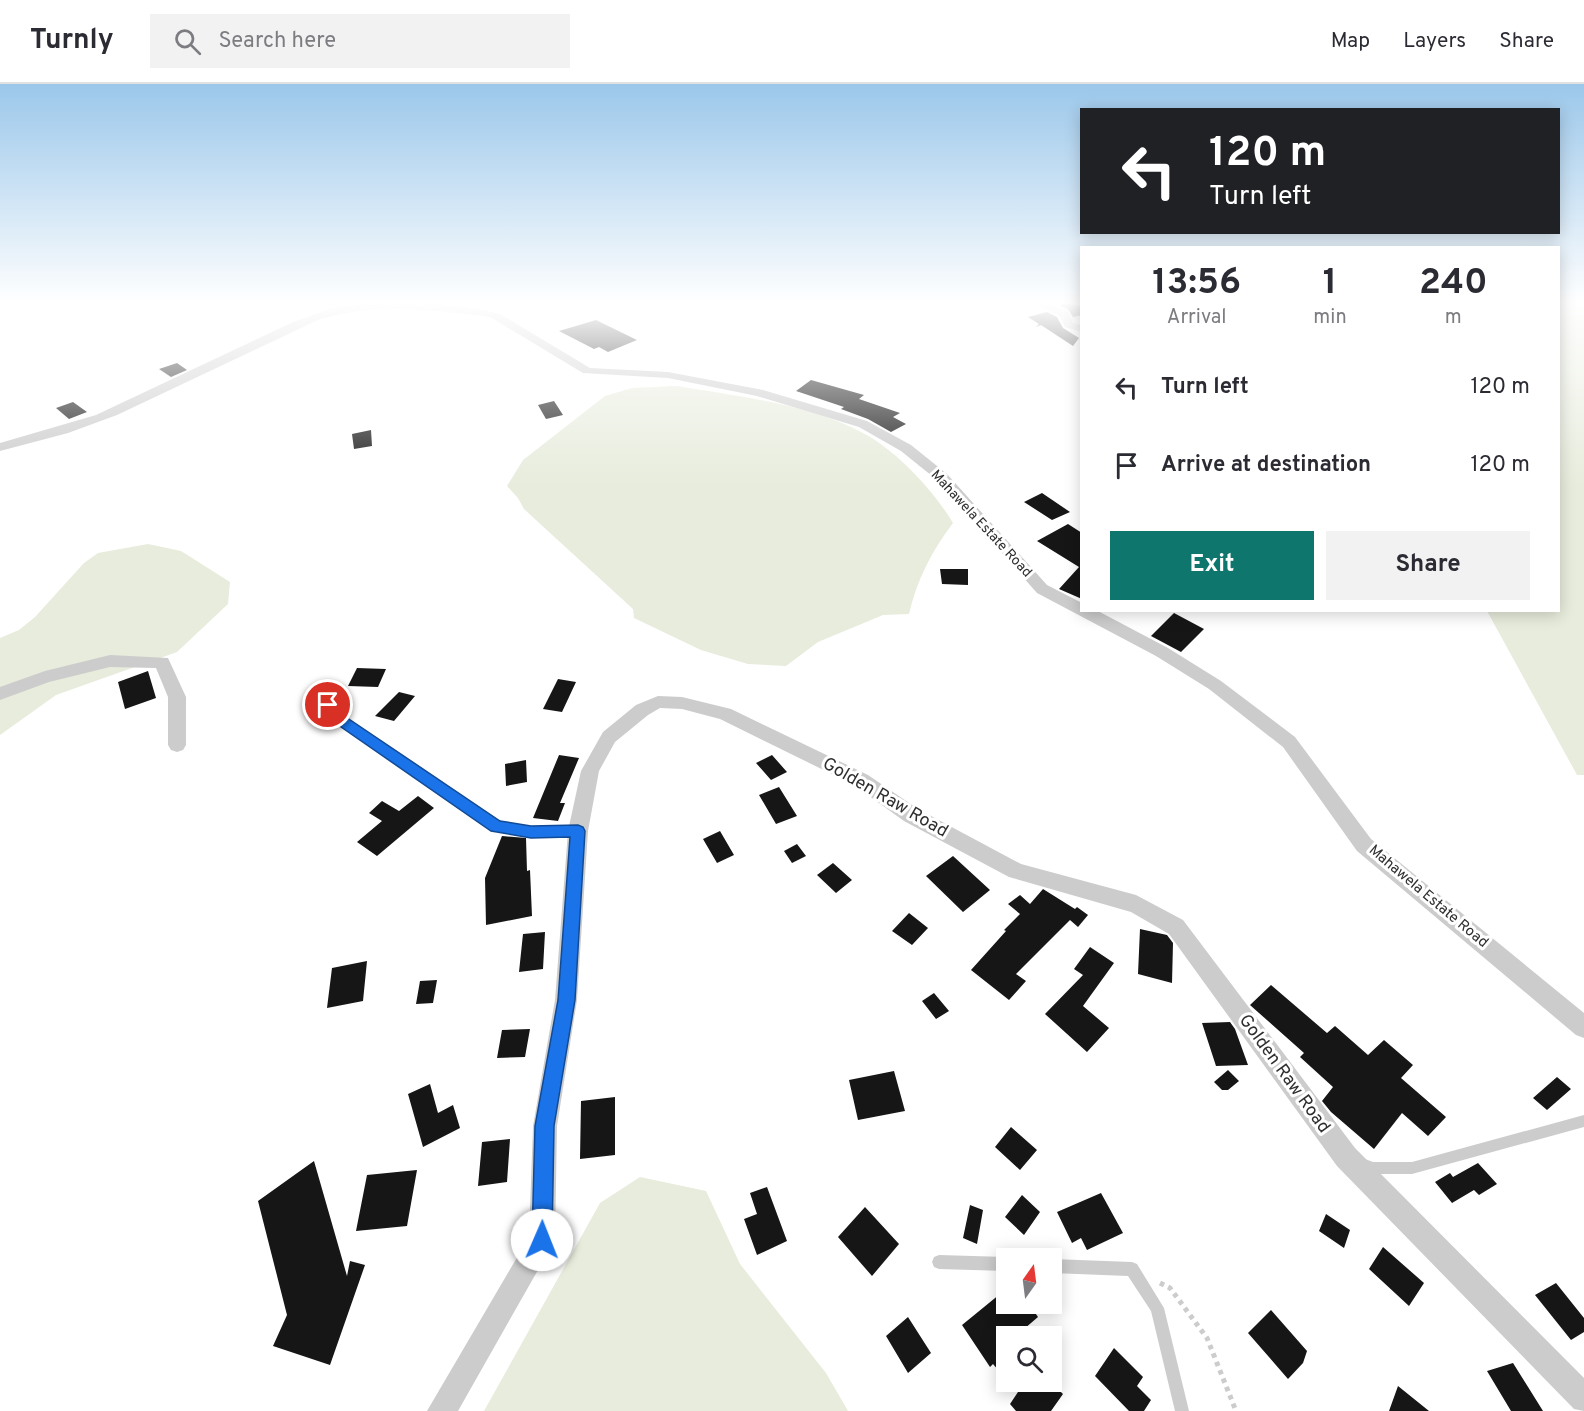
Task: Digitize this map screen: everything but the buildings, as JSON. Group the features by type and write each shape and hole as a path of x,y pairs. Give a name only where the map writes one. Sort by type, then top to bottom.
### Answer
{"street":[{"name":"Mahawela Estate Road","path":"0,447 57,433 102,418 214,365"},
{"name":"Mahawela Estate Road","path":"578,365 586,370 668,375 736,388 863,424 906,448 942,477 1042,589 1080,609"},
{"name":"Mahawela Estate Road","path":"1086,612 1162,652 1215,685 1289,742 1364,845 1584,1027"},
{"path":"0,694 45,677 110,661 162,662 177,697 177,746"},
{"name":"Golden Raw Road","path":"442,1411 542,1240 545,1126 566,1000 578,831 590,771 609,737 642,710 658,702 682,703 726,714 861,780 911,815 1016,872 1136,904 1176,927 1346,1157 1584,1399"}],"lane":[{"path":"320,694 336,717 496,827 531,832 578,831"},
{"path":"1346,1157 1373,1168 1412,1168 1584,1122"},
{"path":"939,1262 996,1264"},
{"path":"1062,1266 1132,1269 1157,1308 1182,1411"}],"path":[{"path":"1132,1269 1170,1288 1208,1338 1236,1411"}],"green space":[{"path":"1560,365 1584,365 1584,775 1577,775 1488,612 1560,612"},
{"path":"677,386 772,402 842,423 876,440 913,472 936,498 953,523 926,566 909,614 883,615 818,642 786,666 748,664 701,650 634,618 633,609 524,509 507,486 523,460 605,396 632,388"},
{"path":"148,544 181,551 230,582 228,604 177,652 56,695 0,735 0,638 19,630 35,617 84,563 98,553"},
{"path":"640,1177 706,1191 740,1264 826,1373 848,1411 484,1411 600,1203"}],"route":[{"path":"328,705 336,717 496,827 531,832 578,831 566,1000 545,1126 542,1240"}]}
